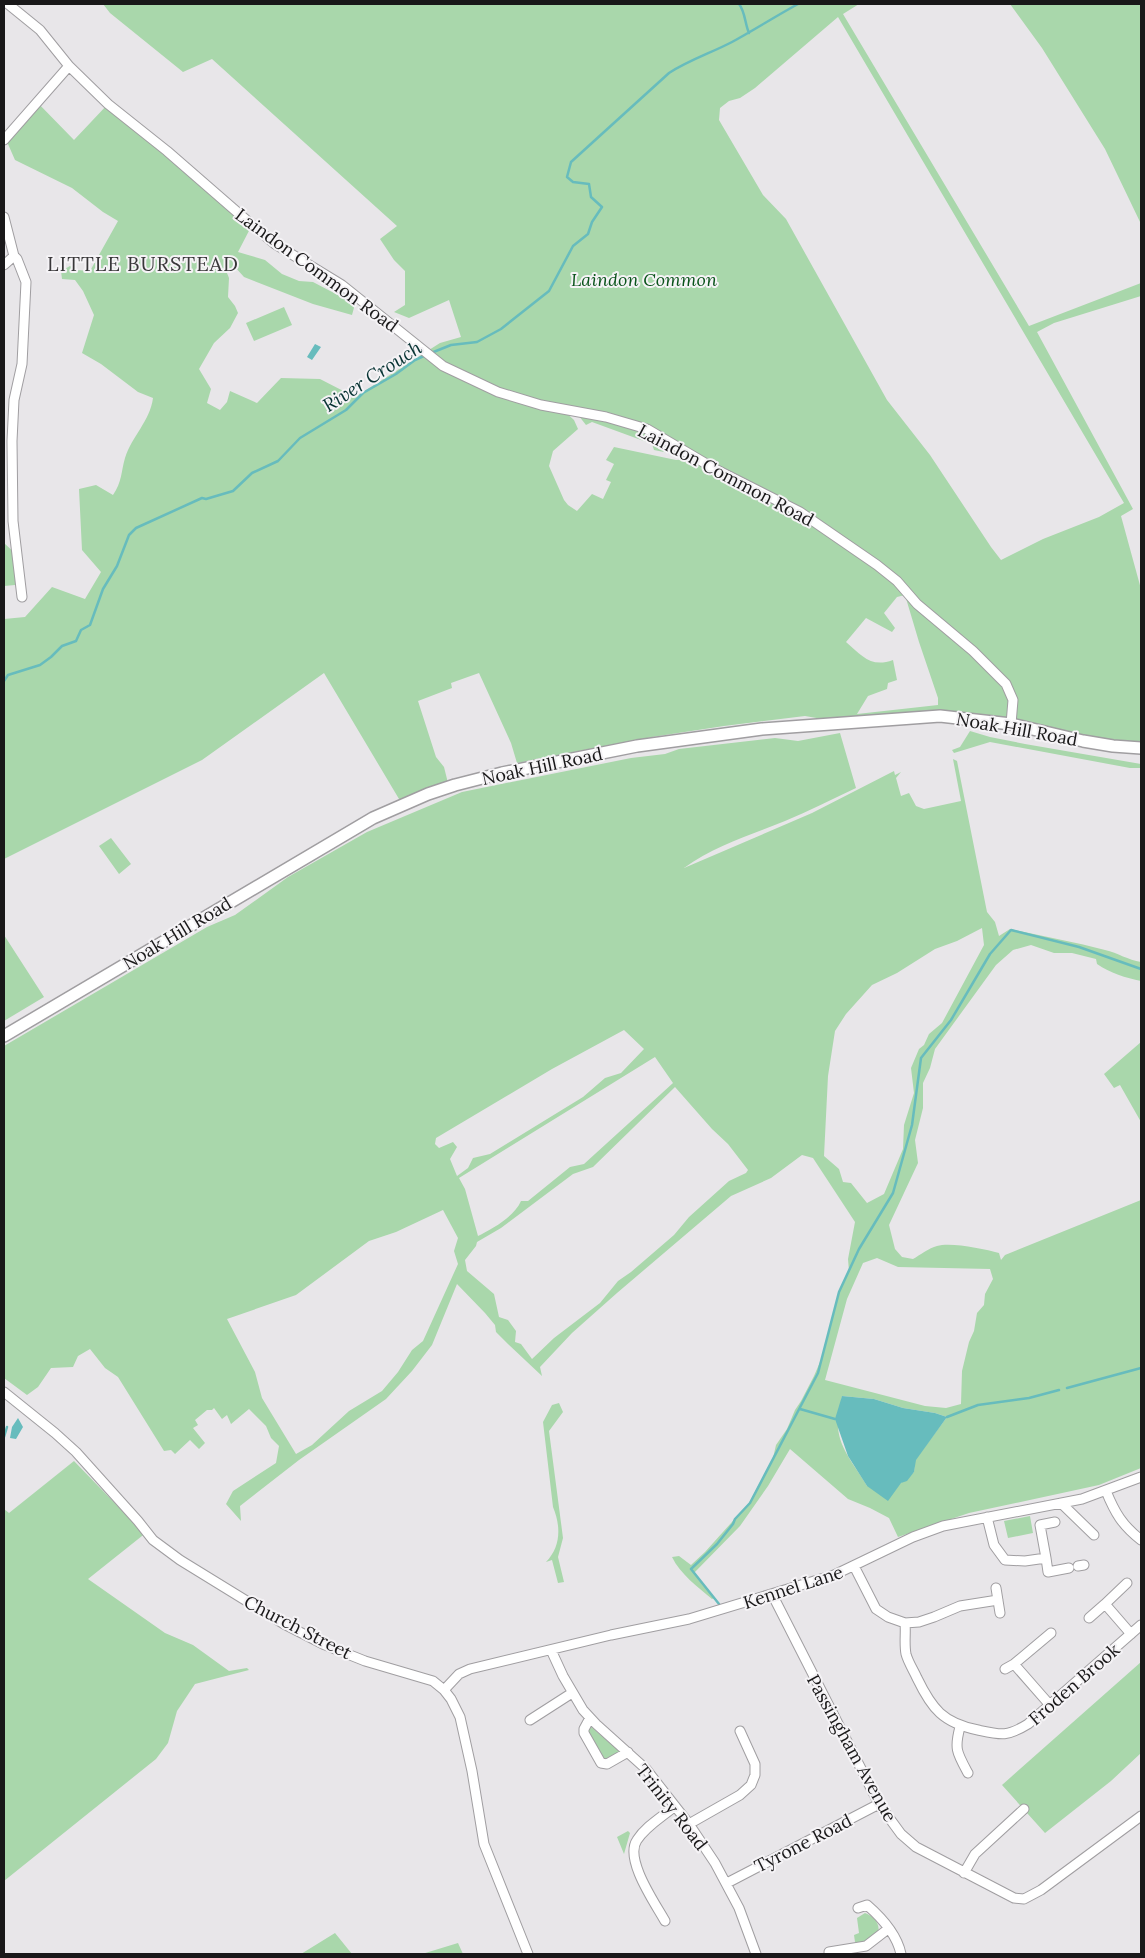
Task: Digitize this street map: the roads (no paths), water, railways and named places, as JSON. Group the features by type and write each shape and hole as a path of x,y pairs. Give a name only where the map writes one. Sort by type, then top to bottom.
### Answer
{"main road":[{"name":"Noak Hill Road","path":"4,1036 364,823 400,805 455,785 502,773 637,746 762,729 940,716 1011,724 1083,741 1141,748"}],"street":[{"name":"Laindon Common Road","path":"8,4 40,30 69,66 108,104 275,244 342,285 443,366 498,392 541,405 606,417 647,429 696,459 800,512 897,581 917,604 998,675 1011,692 1013,700 1011,724"},
{"path":"4,140 69,66"},
{"path":"4,218 14,256 26,282 22,364 14,400 12,441 12,521 22,598"},
{"path":"4,265 14,256"},
{"name":"Church Street","path":"4,1392 76,1452 153,1540 180,1560 284,1624 325,1645 365,1661 432,1681 444,1690 460,1717 472,1771 477,1812 484,1844 528,1954"},
{"path":"4,1400 20,1409 26,1409"},
{"name":"Kennel Lane","path":"444,1690 459,1674 470,1669 611,1635 689,1619 821,1580 913,1537 943,1526 1061,1502 1106,1491 1141,1478"},
{"path":"1106,1491 1117,1517 1141,1540"},
{"path":"1061,1502 1094,1535"},
{"path":"987,1516 994,1545 1005,1560 1025,1562 1046,1558"},
{"path":"1055,1522 1040,1525 1048,1572 1077,1566"},
{"path":"854,1566 876,1609 888,1618 906,1623 919,1622 960,1606 998,1600"},
{"path":"1089,1618 1126,1583"},
{"path":"996,1588 1000,1613"},
{"name":"Passingham Avenue","path":"772,1594 879,1804 889,1820 916,1847 1014,1898 1024,1899 1031,1896 1141,1816"},
{"name":"Froden Brook","path":"1105,1604 1131,1634"},
{"name":"Froden Brook","path":"906,1623 906,1654 921,1686 939,1714 949,1722 960,1727 996,1734 1015,1732 1028,1724 1141,1625"},
{"path":"1005,1669 1014,1664 1051,1633"},
{"name":"Trinity Road","path":"552,1650 572,1694 590,1718 646,1768 689,1824 727,1883 748,1930 756,1954"},
{"path":"1014,1664 1050,1704"},
{"path":"530,1720 572,1694"},
{"path":"590,1718 586,1723 584,1733 601,1763 607,1764 628,1752"},
{"path":"960,1727 956,1752 968,1773"},
{"path":"689,1824 740,1795 751,1785 755,1775 755,1764 740,1731"},
{"name":"Tyrone Road","path":"727,1883 879,1804"},
{"path":"665,1921 634,1861 633,1849 635,1841 644,1830 675,1806"},
{"path":"964,1872 975,1854 1024,1809"},
{"path":"858,1908 867,1905 880,1917 899,1942 901,1954"},
{"path":"828,1950 866,1946 888,1929"}],"water":[{"path":"315,344 321,347 312,360 307,357"},
{"path":"842,1396 874,1399 903,1408 935,1413 947,1417 916,1460 914,1472 907,1481 901,1483 888,1501 867,1486 848,1456 835,1419"},
{"path":"18,1418 23,1427 16,1439 10,1438 12,1427"}],"waterway":[{"name":"River Crouch","path":"739,4 743,10 749,33"},
{"name":"River Crouch","path":"431,353 451,345 477,342 501,329 549,291 573,246 588,234 592,222 602,207 591,197 589,184 573,182 567,177 571,162 669,73 732,42 798,4"},
{"name":"River Crouch","path":"4,681 8,675 40,665 62,646 76,641 81,630 90,625 103,589 117,566 129,535 136,528 202,498 206,499 233,491 252,473 278,461 300,438 346,410 363,393 426,355"},
{"path":"719,1604 691,1569 717,1544 735,1519 750,1503 818,1373 839,1292 859,1249 893,1193 912,1125 921,1058 951,1020 990,954 1011,930 1079,947 1141,969"},
{"path":"1067,1388 1141,1368"},
{"path":"947,1417 978,1405 1029,1398 1059,1390"},
{"path":"800,1409 835,1419"},
{"path":"4,1437 7,1427"}],"district":[{"name":"LITTLE BURSTEAD","path":"143,263"}],"park label":[{"name":"Laindon Common","path":"644,279"}]}
